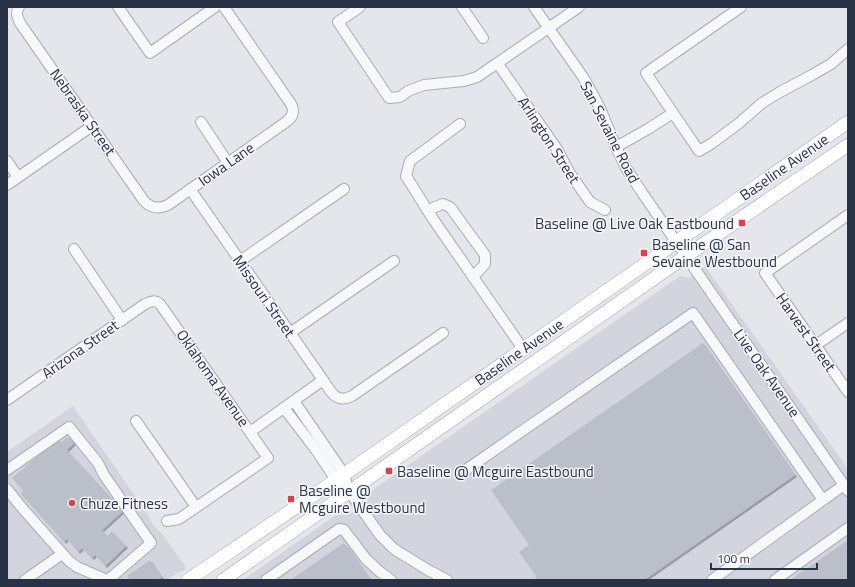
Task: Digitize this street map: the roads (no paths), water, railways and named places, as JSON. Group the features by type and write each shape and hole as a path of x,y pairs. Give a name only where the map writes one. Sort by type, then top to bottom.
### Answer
{"main road":[{"name":"Baseline Avenue","path":"188,580 340,477 848,122"},
{"name":"Baseline Avenue","path":"223,580 686,256 848,145"}],"street":[{"path":"118,7 150,52 215,7"},
{"name":"Iowa Lane","path":"156,208 164,207 286,122 293,114 290,104 224,7"},
{"path":"360,7 338,22 389,98 400,97 408,91 424,84 464,81 477,77 579,7"},
{"path":"462,7 483,38"},
{"name":"San Sevaine Road","path":"534,7 583,77 600,108 626,168 686,256"},
{"path":"741,7 646,73 699,151 738,124 762,103 831,64 848,49"},
{"name":"Nebraska Street","path":"18,9 20,23 144,201 156,208"},
{"name":"Arlington Street","path":"498,64 557,149 569,172 590,202 605,210"},
{"path":"616,147 673,113"},
{"path":"200,122 228,163"},
{"path":"460,124 410,161 406,176 523,349"},
{"path":"7,185 92,126"},
{"path":"7,161 18,177"},
{"name":"Missouri Street","path":"190,189 332,393 341,400 352,396 443,333"},
{"path":"240,261 344,189"},
{"path":"428,210 443,204 450,207 485,255 485,264 473,277"},
{"name":"Harvest Street","path":"848,215 765,273 848,392"},
{"path":"74,249 122,320"},
{"name":"Live Oak Avenue","path":"686,256 846,488"},
{"path":"290,333 394,261"},
{"name":"Arizona Street","path":"7,400 148,302 155,301"},
{"name":"Oklahoma Avenue","path":"155,301 163,306 268,458 196,507"},
{"path":"467,469 693,313 823,500"},
{"path":"816,345 848,322"},
{"path":"250,432 284,408 297,405 323,380"},
{"path":"297,405 340,477 380,535 394,548 415,563 447,580"},
{"path":"284,408 316,450 340,477"},
{"path":"136,421 196,507 179,519 167,521"},
{"path":"7,470 68,428 98,463 104,475 151,543 102,579 77,567 62,554 8,494"},
{"path":"712,580 823,500 846,488"},
{"path":"775,580 848,528"},
{"path":"266,580 339,529 344,530 366,559 390,580"},
{"path":"25,580 62,554"}],"place":[{"name":"Baseline @ Live Oak Eastbound","path":"742,223"},
{"name":"Baseline @ San Sevaine Westbound","path":"644,253"},
{"name":"Baseline @ Mcguire Eastbound","path":"389,471"},
{"name":"Baseline @ Mcguire Westbound","path":"291,499"},
{"name":"Chuze Fitness","path":"72,503"}]}
